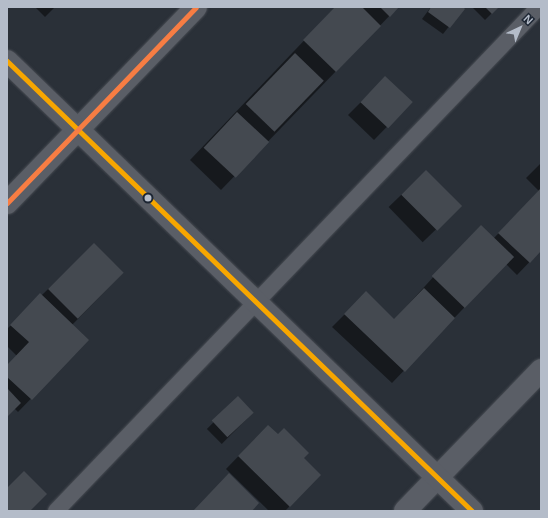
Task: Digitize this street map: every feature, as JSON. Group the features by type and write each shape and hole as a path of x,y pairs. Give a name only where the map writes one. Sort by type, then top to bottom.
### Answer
{"street":[{"path":"7,203 196,7"},
{"path":"7,61 79,128 257,304 472,511"},
{"path":"405,511 541,370"}],"lane":[{"path":"56,511 257,304 539,7"}],"building":[{"path":"335,7 362,7 381,26 336,72 303,40"},
{"path":"380,7 399,7 390,17"},
{"path":"431,7 463,7 465,9 450,28 428,12"},
{"path":"485,7 499,7 492,14"},
{"path":"295,53 324,81 274,132 246,104"},
{"path":"385,76 413,102 388,128 360,102"},
{"path":"237,112 269,142 236,178 204,148"},
{"path":"426,170 462,206 437,231 401,195"},
{"path":"541,188 541,251 530,263 498,233"},
{"path":"481,225 514,257 465,308 432,276"},
{"path":"94,243 124,273 78,319 48,289"},
{"path":"424,288 455,318 405,372 344,314 366,291 394,319"},
{"path":"40,293 89,340 32,400 7,377 7,365 29,342 10,325"},
{"path":"7,388 21,403 7,417"},
{"path":"238,396 254,413 227,437 212,421"},
{"path":"268,425 278,434 284,428 309,453 304,458 321,475 290,507 238,456"},
{"path":"24,471 47,494 30,511 7,511 7,488"},
{"path":"229,473 259,503 252,511 193,511"}],"transit line":[{"path":"7,203 196,7"},
{"path":"7,61 472,511"}]}
